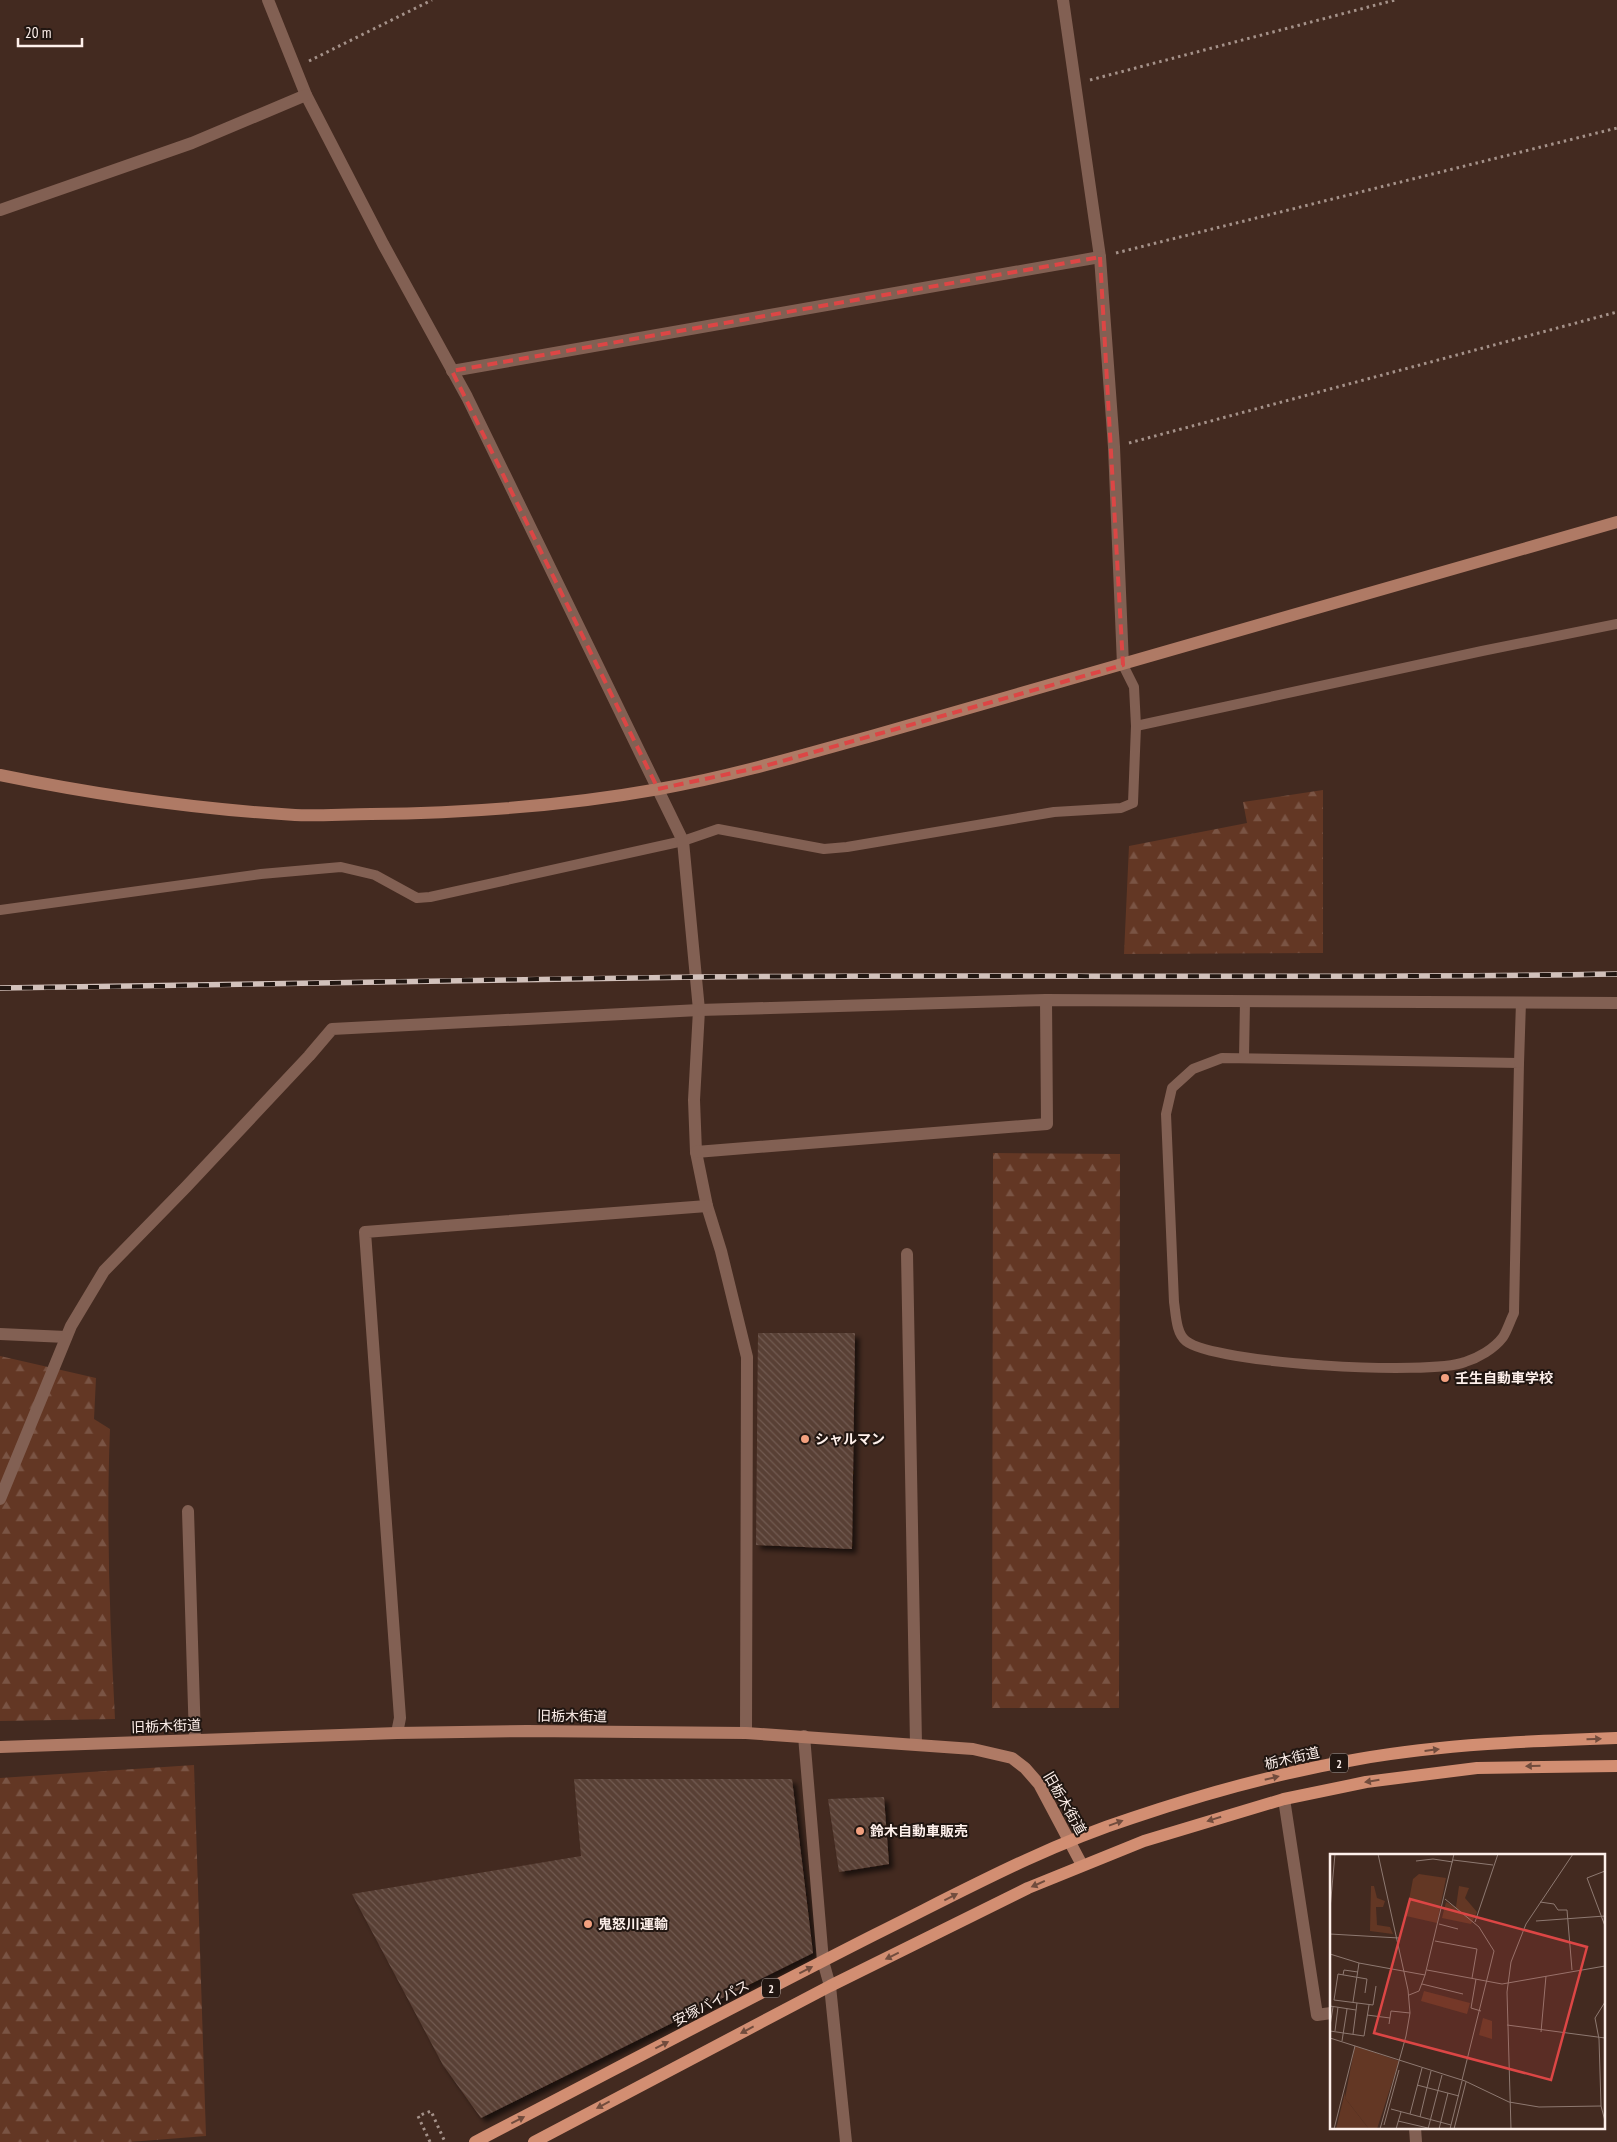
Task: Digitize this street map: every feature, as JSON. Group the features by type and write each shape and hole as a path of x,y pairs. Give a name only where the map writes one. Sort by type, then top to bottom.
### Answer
{"main road":[{"name":"栃木街道","path":"1070,1840 1206,1795 1278,1776 1360,1759 1501,1742 1617,1738"},
{"name":"2","path":"534,2142 830,1986 1028,1888 1144,1841 1284,1799 1421,1773 1477,1768 1617,1766"},
{"name":"安塚バイパス","path":"474,2142 823,1961 1016,1864 1070,1840"}],"street":[{"path":"268,0 306,95 383,244 467,397 683,841 699,1010 694,1100 696,1152 707,1206 721,1251 746,1357 746,1733"},
{"path":"1063,0 1100,257 1114,447 1124,665"},
{"path":"0,210 192,143 306,95"},
{"path":"452,371 1100,257"},
{"path":"0,775 64,788 189,806 297,815 504,810 658,789 760,767 1124,665 1617,522"},
{"path":"696,1152 1047,1124 1046,1000"},
{"path":"0,1499 66,1337 104,1271 303,1063 332,1029 699,1010 1046,1000 1617,1003"},
{"path":"397,1733 400,1718 366,1232 707,1206"},
{"path":"907,1254 916,1744"},
{"path":"0,1334 66,1337"},
{"path":"188,1511 195,1740"},
{"name":"旧栃木街道","path":"0,1747 397,1733 527,1731 746,1733 974,1749 1012,1758 1039,1784 1082,1865"},
{"path":"804,1736 823,1961 830,1986 846,2142"},
{"path":"1284,1799 1317,2015 1330,2013"}],"lane":[{"path":"1136,726 1473,653 1617,624"},
{"path":"0,910 261,874 341,867 375,875 417,898 430,897 683,841 718,829 824,848 847,847 1054,812 1121,808 1133,803 1136,726 1134,687 1124,665"},
{"path":"1244,1058 1245,1001"},
{"path":"1520,1063 1222,1058 1193,1069 1172,1088 1166,1114 1174,1302 1177,1327 1186,1341 1209,1351 1258,1360 1388,1368 1463,1363 1485,1353 1502,1338 1514,1313 1520,1063 1521,1002"}],"path":[{"path":"295,68 432,0"},
{"path":"1075,84 1395,0"},
{"path":"1100,257 1617,128"},
{"path":"1114,447 1617,312"},
{"path":"430,2142 418,2116 431,2110 445,2142"}],"highlighted area":[{"path":"1100,257 1123,665 761,767 658,789 452,371"}],"green space":[{"path":"1323,790 1323,953 1124,954 1129,846 1247,823 1243,802"},
{"path":"993,1153 1120,1154 1119,1708 992,1708"},
{"path":"0,1356 96,1378 94,1419 110,1429 109,1574 115,1719 0,1721"},
{"path":"194,1765 206,2136 129,2142 0,2142 0,1778"}],"building":[{"name":"シャルマン","path":"758,1333 855,1333 852,1549 756,1545"},
{"name":"鬼怒川運輸","path":"574,1779 792,1779 813,1953 481,2118 443,2065 352,1894 581,1856"},
{"name":"鈴木自動車販売","path":"884,1797 889,1864 839,1872 828,1799"}],"railway":[{"path":"0,988 699,977 1617,974"}],"place":[{"name":"壬生自動車学校","path":"1445,1378"},
{"name":"シャルマン","path":"805,1439"},
{"name":"鈴木自動車販売","path":"860,1831"},
{"name":"鬼怒川運輸","path":"588,1924"}]}
